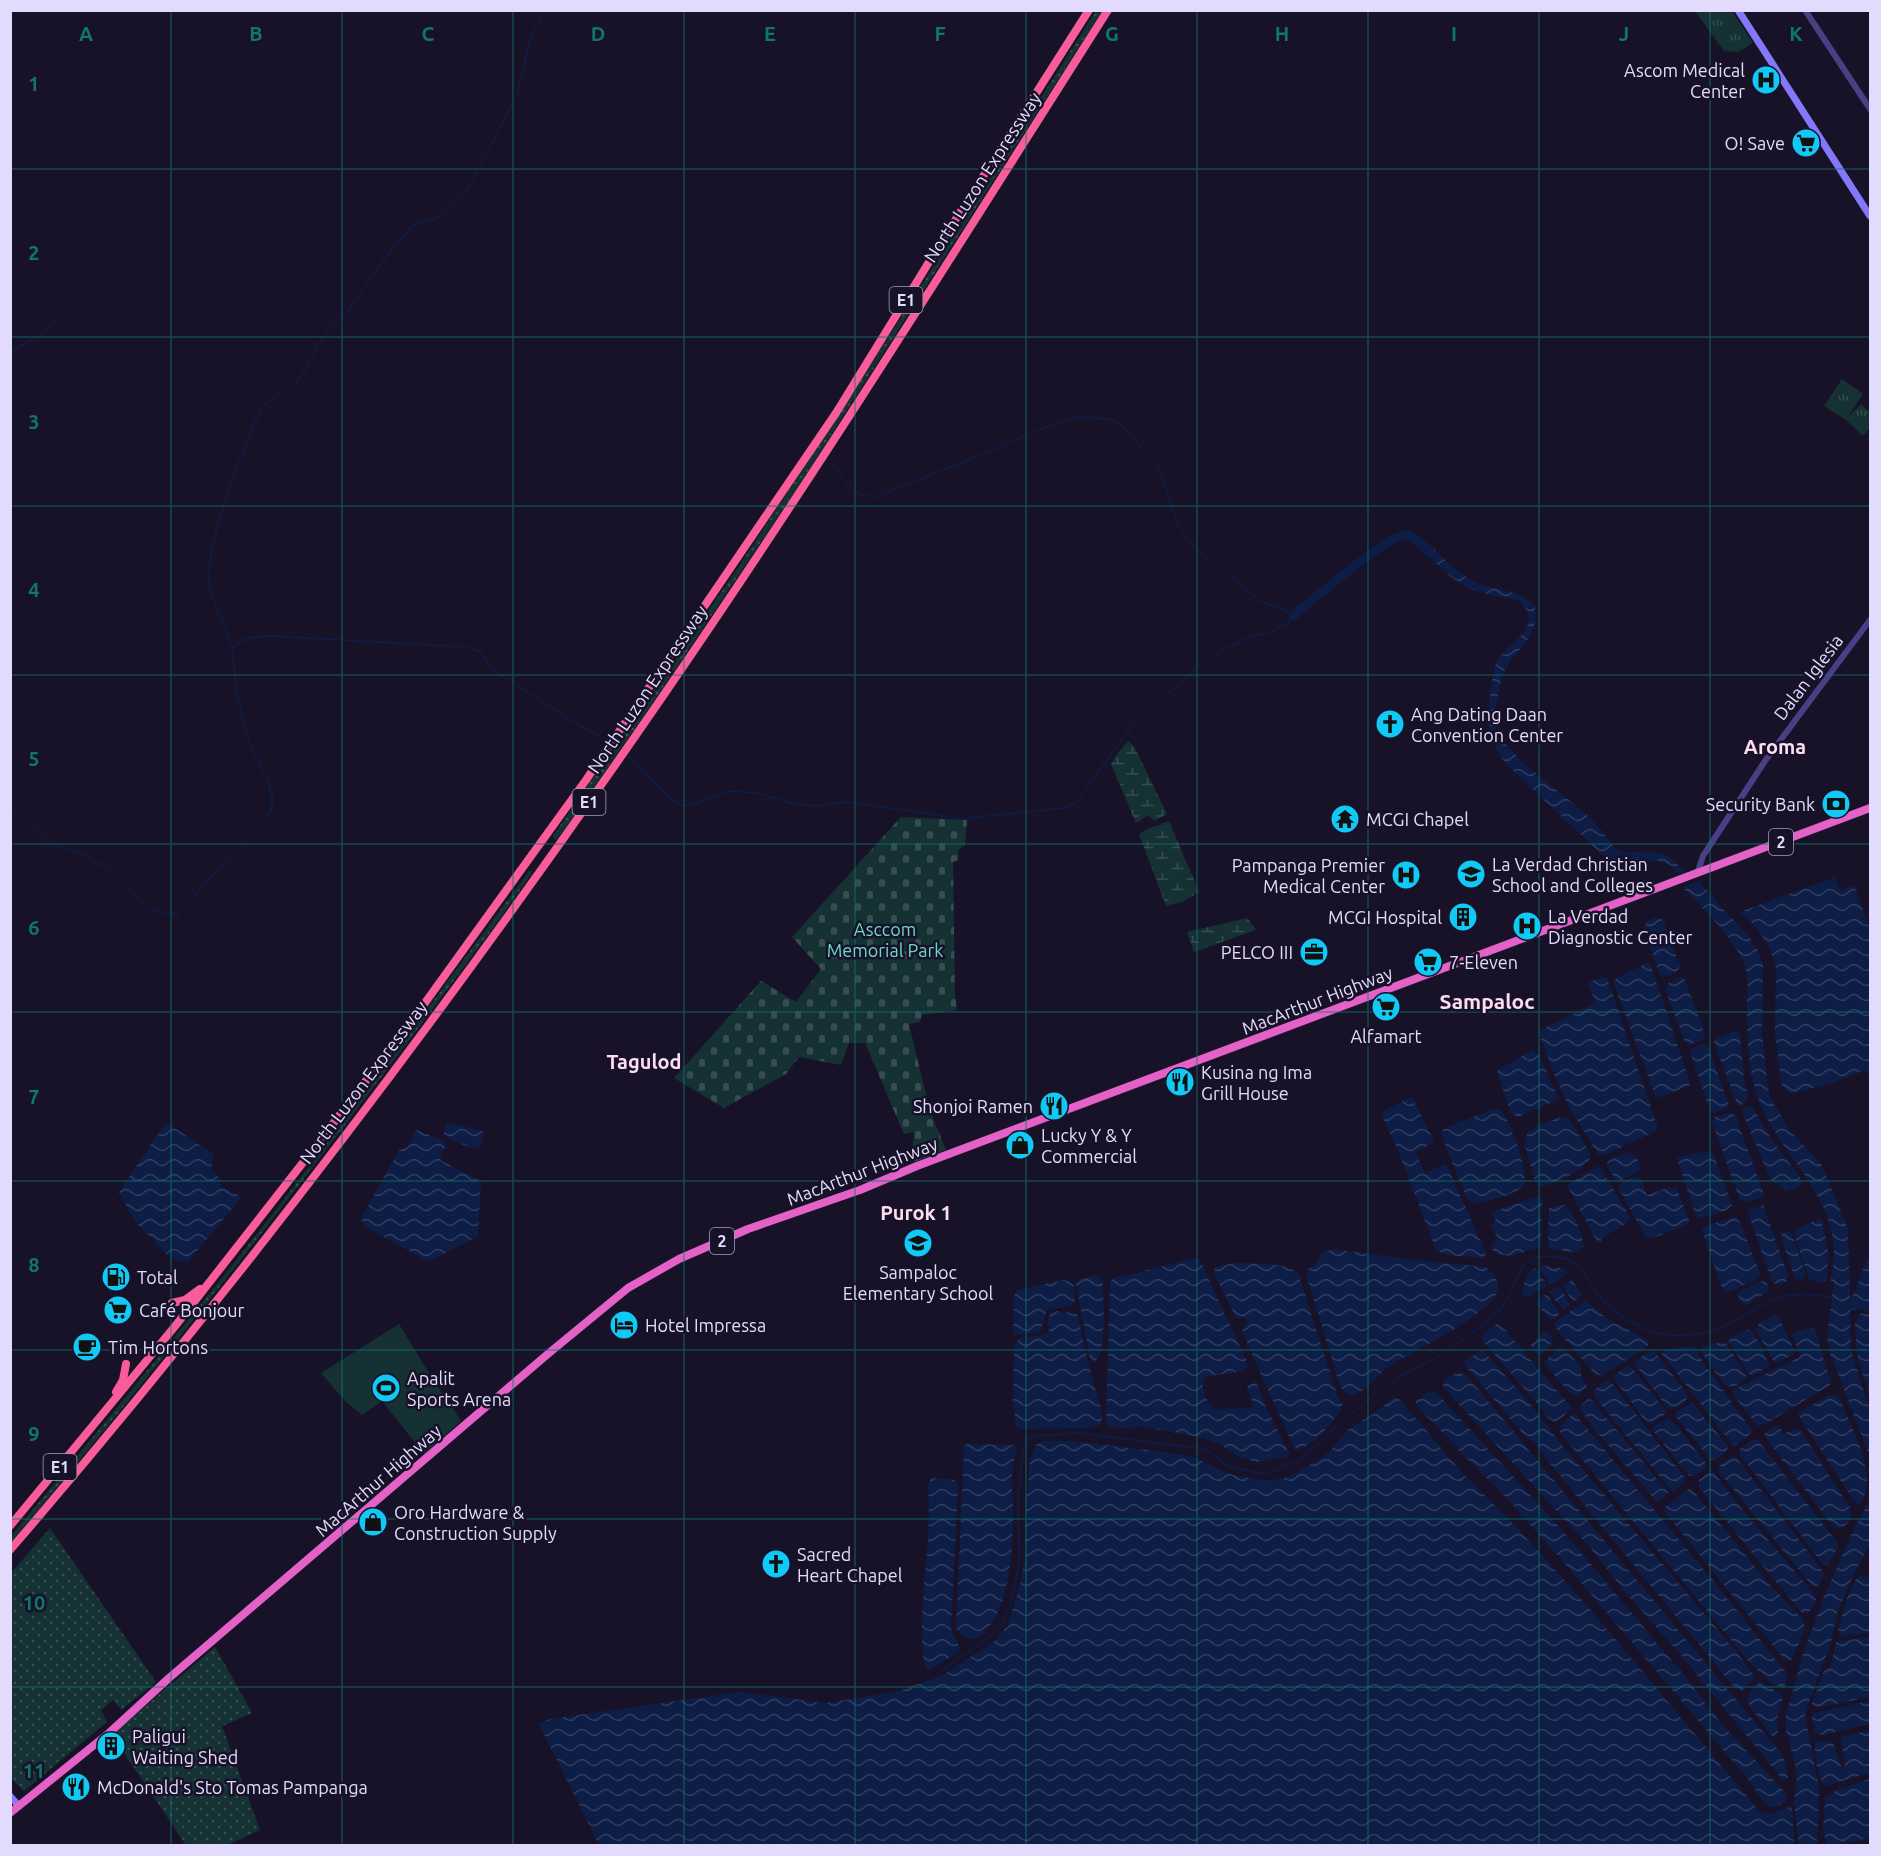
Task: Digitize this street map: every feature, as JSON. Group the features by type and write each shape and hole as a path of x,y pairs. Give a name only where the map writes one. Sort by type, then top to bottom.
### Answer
{"highway":[{"name":"North Luzon Expressway","path":"10,1526 229,1259 420,1009 586,780 836,413 1089,10"},
{"name":"North Luzon Expressway","path":"10,1550 235,1277 390,1076 540,872 671,684 835,438 1108,10"},
{"name":"MacArthur Highway","path":"10,1814 109,1733 169,1678 560,1344 628,1288 658,1270 748,1229 860,1190 1013,1130 1870,808"},
{"path":"172,1303 185,1300 196,1293 229,1259"},
{"path":"101,1417 123,1380 126,1364"}],"main road":[{"path":"1738,10 1870,216"},
{"path":"10,1796 19,1806"}],"street":[{"path":"1805,10 1870,109"},
{"name":"Dalan Iglesia","path":"1694,875 1703,856 1765,761 1870,620"}],"green space":[{"path":"1096,11 1102,11 794,493 656,698 557,840 554,839 553,836 739,566 865,374"},
{"path":"1695,11 1732,11 1753,43 1738,52 1724,51"},
{"path":"1842,379 1863,394 1848,417 1861,404 1870,412 1870,428 1863,436 1846,420 1824,406"},
{"path":"1128,741 1134,746 1167,814 1154,821 1149,816 1136,823 1111,764"},
{"name":"Asccom Memorial Park","path":"901,817 967,820 965,844 958,851 959,860 953,862 957,1010 922,1015 920,1022 909,1024 930,1111 946,1150 911,1163 914,1132 904,1134 865,1043 849,1043 841,1065 799,1057 786,1074 724,1108 674,1078 761,981 796,1002 821,969 792,937"},
{"path":"1169,821 1199,892 1182,902 1166,906 1139,834"},
{"path":"529,871 532,873 499,920 320,1157 199,1313 11,1542 11,1536 274,1212"},
{"path":"1247,918 1256,929 1194,952 1187,932"},
{"name":"Apalit Sports Arena","path":"399,1324 461,1421 424,1454 382,1401 362,1415 346,1402 321,1373"},
{"path":"50,1528 156,1682 121,1710 113,1700 101,1710 107,1722 24,1791 11,1778 11,1573"},
{"path":"215,1647 252,1713 222,1726 260,1830 228,1845 186,1845 122,1750 125,1747 116,1731"}],"water":[{"path":"1428,543 1450,565 1468,578 1483,585 1522,596 1535,606 1534,627 1502,676 1494,715 1500,738 1523,763 1587,815 1618,850 1627,853 1649,851 1668,856 1685,871 1680,874 1667,864 1658,861 1614,866 1505,763 1495,745 1490,727 1491,685 1501,654 1526,628 1527,611 1520,601 1478,592 1454,579 1422,549"},
{"path":"1835,877 1840,890 1854,885 1870,930 1870,1076 1863,1071 1792,1094 1781,1083 1775,1033 1776,969 1774,961 1763,938 1740,912"},
{"path":"1699,881 1747,934 1763,963 1762,1035 1769,1095 1790,1131 1821,1164 1848,1228 1850,1298 1854,1294 1870,1256 1870,1312 1859,1309 1850,1310 1851,1350 1870,1409 1870,1457 1830,1353 1827,1337 1834,1282 1831,1281 1834,1249 1830,1227 1823,1206 1775,1132 1756,1092 1748,1051 1747,973 1738,951 1724,931 1683,887"},
{"path":"1657,917 1663,920 1680,966 1675,973 1666,976 1661,976 1659,973 1644,928 1647,921"},
{"path":"1647,963 1652,969 1690,1082 1689,1086 1656,1098 1614,984 1616,978"},
{"path":"1604,977 1607,978 1658,1128 1603,1156 1598,1154 1569,1107 1538,1031 1593,1004 1594,999 1588,984"},
{"path":"1681,977 1685,980 1705,1034 1703,1040 1689,1045 1684,1040 1666,991 1667,984"},
{"path":"1737,1030 1740,1034 1744,1080 1748,1095 1747,1101 1740,1106 1737,1104 1714,1042 1716,1038"},
{"path":"1705,1044 1708,1046 1729,1105 1714,1113 1710,1111 1690,1052 1690,1049"},
{"path":"1532,1050 1539,1055 1559,1099 1518,1117 1511,1113 1497,1073 1498,1070"},
{"path":"1412,1097 1434,1141 1417,1151 1416,1154 1424,1171 1427,1172 1446,1164 1486,1253 1484,1258 1446,1255 1436,1250 1398,1150 1382,1116 1385,1110"},
{"path":"1748,1106 1753,1108 1772,1140 1802,1180 1802,1185 1785,1190 1773,1182 1742,1112"},
{"path":"1494,1109 1500,1109 1514,1135 1522,1160 1524,1181 1519,1190 1474,1204 1467,1199 1441,1134 1447,1127"},
{"path":"1730,1113 1735,1115 1764,1194 1762,1197 1746,1202 1740,1200 1712,1122 1715,1117"},
{"path":"1567,1117 1571,1121 1590,1154 1590,1159 1567,1177 1540,1186 1535,1181 1524,1142 1533,1128"},
{"path":"166,1122 214,1155 211,1169 221,1180 220,1186 242,1197 187,1263 170,1258 134,1220 119,1192"},
{"path":"447,1122 483,1131 480,1147 466,1146 443,1135"},
{"path":"416,1130 447,1142 440,1160 481,1181 478,1236 429,1262 366,1227 361,1219 399,1150 408,1147"},
{"path":"1709,1151 1713,1153 1732,1205 1727,1210 1700,1219 1696,1216 1677,1159"},
{"path":"1631,1152 1638,1160 1641,1170 1620,1181 1616,1180 1607,1162 1619,1155"},
{"path":"1597,1166 1630,1217 1628,1222 1604,1237 1598,1244 1567,1185"},
{"path":"1638,1176 1647,1195 1676,1187 1689,1220 1686,1225 1653,1238 1646,1238 1618,1187 1621,1183"},
{"path":"1538,1196 1542,1200 1541,1247 1511,1256 1496,1254 1491,1247 1497,1238 1491,1225 1496,1222 1492,1212"},
{"path":"1564,1205 1572,1213 1580,1229 1584,1246 1579,1253 1550,1249 1548,1245 1549,1208"},
{"path":"1763,1205 1788,1275 1786,1283 1776,1285 1772,1281 1748,1213 1749,1210"},
{"path":"1736,1217 1761,1275 1726,1293 1722,1288 1702,1230 1705,1226"},
{"path":"1816,1220 1822,1222 1828,1251 1827,1280 1822,1283 1809,1279 1793,1231"},
{"path":"1788,1231 1792,1234 1805,1272 1804,1278 1798,1280 1794,1276 1781,1237 1782,1233"},
{"path":"1333,1249 1486,1267 1497,1280 1498,1290 1493,1300 1467,1321 1390,1366 1359,1393 1349,1395 1340,1386 1307,1277 1307,1270 1317,1262 1321,1253"},
{"path":"1193,1258 1200,1260 1247,1362 1247,1368 1244,1371 1209,1376 1204,1379 1203,1386 1207,1399 1214,1409 1251,1408 1253,1404 1247,1386 1255,1382 1287,1449 1289,1455 1287,1457 1257,1462 1241,1458 1221,1445 1204,1438 1145,1427 1117,1428 1106,1423 1110,1281 1113,1278"},
{"path":"1234,1263 1277,1265 1298,1273 1337,1394 1343,1406 1322,1433 1302,1448 1296,1450 1293,1445 1242,1332 1247,1321 1245,1318 1236,1318 1214,1273 1215,1267"},
{"path":"1542,1266 1564,1268 1567,1272 1552,1284 1540,1270"},
{"path":"1536,1268 1547,1286 1526,1298 1522,1292 1525,1282 1530,1272"},
{"path":"1097,1275 1102,1279 1104,1324 1101,1349 1094,1363 1089,1355 1076,1283 1080,1279"},
{"path":"1063,1280 1072,1282 1075,1303 1047,1310 1040,1331 1037,1333 1015,1335 1013,1333 1014,1296 1017,1290"},
{"path":"1572,1280 1582,1295 1574,1302 1563,1286"},
{"path":"1761,1281 1767,1283 1769,1291 1743,1306 1739,1292"},
{"path":"1558,1287 1570,1305 1563,1310 1549,1292"},
{"path":"1544,1295 1548,1296 1559,1311 1553,1319 1549,1318 1537,1304 1537,1300"},
{"path":"1586,1300 1605,1317 1647,1340 1649,1343 1647,1347 1602,1375 1596,1375 1554,1326 1555,1322"},
{"path":"1051,1312 1076,1313 1078,1316 1102,1420 1097,1426 1088,1428 1020,1429 1016,1426 1013,1401 1014,1345 1020,1338 1046,1335 1049,1332 1048,1319"},
{"path":"1859,1314 1870,1315 1870,1395 1859,1364 1856,1346 1855,1323"},
{"path":"1775,1315 1779,1317 1795,1352 1777,1363 1774,1362 1756,1330 1759,1323"},
{"path":"1497,1324 1502,1326 1570,1406 1571,1410 1557,1421 1554,1422 1548,1418 1481,1339 1482,1334"},
{"path":"1810,1327 1815,1330 1830,1385 1765,1424 1757,1426 1732,1390 1800,1357 1792,1335"},
{"path":"1747,1330 1752,1331 1763,1349 1769,1366 1752,1376 1728,1340"},
{"path":"1546,1331 1552,1336 1553,1342 1537,1355 1531,1348 1531,1344"},
{"path":"1721,1342 1727,1344 1747,1377 1737,1385 1724,1384 1701,1352 1702,1347"},
{"path":"1694,1346 1704,1364 1751,1429 1751,1433 1737,1445 1732,1444 1661,1353 1666,1349"},
{"path":"1562,1347 1581,1366 1581,1375 1587,1387 1577,1396 1569,1393 1544,1362"},
{"path":"1483,1350 1735,1650 1754,1675 1743,1690 1738,1690 1731,1683 1543,1455 1536,1443 1526,1437 1464,1364 1464,1361"},
{"path":"1650,1351 1655,1352 1688,1395 1684,1402 1672,1409 1667,1408 1635,1364 1635,1361"},
{"path":"1626,1367 1632,1368 1666,1411 1651,1424 1646,1422 1615,1380 1614,1375"},
{"path":"1460,1373 1465,1375 1479,1390 1777,1747 1785,1763 1788,1777 1786,1780 1782,1779 1588,1545 1443,1387 1444,1380"},
{"path":"1606,1381 1612,1383 1685,1478 1684,1483 1674,1491 1594,1396 1594,1390"},
{"path":"1432,1392 1437,1393 1562,1530 1683,1674 1721,1723 1782,1789 1787,1796 1785,1802 1780,1805 1767,1806 1747,1778 1572,1572 1503,1494 1419,1408 1415,1402"},
{"path":"1830,1395 1837,1396 1840,1400 1857,1438 1866,1468 1865,1494 1859,1505 1854,1501 1798,1415 1799,1412"},
{"path":"1394,1397 1400,1400 1467,1478 1510,1520 1590,1609 1760,1812 1770,1814 1792,1806 1794,1845 599,1845 539,1724 550,1719 740,1692 826,1703 896,1692 941,1676 995,1641 1008,1625 1021,1581 1025,1556 1025,1519 1030,1461 1037,1444 1044,1441 1073,1441 1171,1453 1194,1457 1229,1474 1267,1481 1289,1477 1323,1457 1350,1428 1375,1413"},
{"path":"1588,1399 1592,1400 1669,1493 1657,1502 1595,1430 1580,1409 1580,1406"},
{"path":"1692,1403 1728,1446 1727,1451 1715,1460 1711,1460 1675,1416 1677,1411"},
{"path":"1574,1413 1785,1671 1787,1677 1784,1688 1774,1685 1750,1663 1560,1432 1559,1427"},
{"path":"1667,1418 1674,1423 1707,1464 1705,1469 1694,1476 1689,1476 1654,1432 1653,1427"},
{"path":"1776,1426 1784,1433 1800,1430 1852,1511 1846,1525 1838,1529 1831,1524 1771,1445 1765,1433"},
{"path":"1757,1439 1837,1542 1838,1547 1828,1565 1821,1562 1739,1453 1739,1450"},
{"path":"967,1444 1014,1445 1017,1449 1012,1473 1011,1560 1004,1597 989,1627 978,1637 971,1639 963,1636 956,1628 964,1446"},
{"path":"1735,1456 1823,1571 1824,1576 1817,1587 1813,1587 1719,1472 1719,1466"},
{"path":"1713,1471 1741,1508 1814,1594 1816,1599 1808,1613 1802,1613 1699,1487 1699,1480"},
{"path":"931,1478 954,1480 958,1484 951,1629 960,1648 956,1654 928,1670 924,1661 922,1628 928,1530 928,1485"},
{"path":"1691,1488 1769,1584 1802,1618 1805,1628 1792,1660 1784,1659 1664,1511 1665,1507"},
{"path":"1870,1499 1870,1544 1837,1613 1831,1643 1805,1715 1819,1788 1817,1845 1799,1845 1794,1801 1797,1784 1796,1768 1785,1718 1804,1651 1824,1597 1849,1539"},
{"path":"1860,1576 1870,1578 1870,1632 1841,1637 1838,1630 1846,1601 1852,1586"},
{"path":"1870,1637 1870,1697 1820,1707 1811,1706 1824,1671 1831,1665 1836,1642"},
{"path":"1760,1682 1783,1696 1777,1719 1778,1733 1774,1737 1747,1702 1748,1697"},
{"path":"1870,1701 1870,1724 1822,1735 1815,1733 1812,1719 1814,1713"},
{"path":"1870,1730 1870,1773 1824,1786 1815,1758 1816,1742 1825,1740 1833,1742 1842,1769 1845,1765 1841,1737"},
{"path":"1870,1779 1870,1838 1827,1845 1823,1830 1825,1797 1839,1789"}],"waterway":[{"path":"517,95 529,44 543,10"},
{"path":"10,810 26,821 47,842 81,853 104,866 122,885 154,910 177,915 270,812 273,800 268,782 249,742 237,696 232,647 210,589 208,573 214,539 231,482 260,410 273,397 297,381 330,328 347,312 386,257 413,225 443,216 468,189 514,100"},
{"path":"10,353 42,333 57,318"},
{"path":"629,756 675,803 688,806 729,791 758,793 793,804 815,806 846,802 960,819 1063,808 1074,804 1081,796 1132,726 1193,671 1222,650 1245,639 1272,631 1288,623 1293,616 1259,600 1193,546 1180,528 1158,466 1121,425 1109,419 1078,417 1044,428 874,497 859,494 847,484 832,464"},
{"path":"1293,616 1349,570 1396,538 1405,535 1412,537 1431,554"},
{"path":"233,647 247,638 270,636 466,647 480,652 495,671 569,719 608,741"},
{"path":"1299,1461 1383,1388 1402,1375 1444,1353 1498,1312 1521,1269 1534,1258 1552,1256 1572,1261 1612,1309 1640,1327 1668,1335 1695,1334 1716,1329 1763,1304 1785,1296 1832,1297"},
{"path":"937,1674 994,1633 1001,1625 1009,1607 1019,1561 1018,1495 1023,1451 1028,1439 1034,1436 1078,1433 1197,1448 1208,1451 1227,1466 1264,1474 1297,1462"}],"place":[{"name":"Ascom Medical Center","path":"1766,80"},
{"name":"O! Save","path":"1806,143"},
{"name":"Ang Dating Daan Convention Center","path":"1390,724"},
{"name":"Security Bank","path":"1836,804"},
{"name":"MCGI Chapel","path":"1345,819"},
{"name":"La Verdad Christian School and Colleges","path":"1471,874"},
{"name":"Pampanga Premier Medical Center","path":"1406,875"},
{"name":"MCGI Hospital","path":"1463,917"},
{"name":"La Verdad Diagnostic Center","path":"1527,926"},
{"name":"PELCO III","path":"1314,952"},
{"name":"7-Eleven","path":"1428,962"},
{"name":"Alfamart","path":"1386,1007"},
{"name":"Kusina ng Ima Grill House","path":"1180,1082"},
{"name":"Shonjoi Ramen","path":"1054,1106"},
{"name":"Lucky Y & Y Commercial","path":"1020,1145"},
{"name":"Sampaloc Elementary School","path":"918,1243"},
{"name":"Total","path":"116,1277"},
{"name":"Café Bonjour","path":"118,1310"},
{"name":"Hotel Impressa","path":"624,1325"},
{"name":"Tim Hortons","path":"87,1347"},
{"name":"Apalit Sports Arena","path":"386,1388"},
{"name":"Oro Hardware & Construction Supply","path":"373,1522"},
{"name":"Sacred Heart Chapel","path":"776,1564"},
{"name":"Paligui Waiting Shed","path":"111,1746"},
{"name":"McDonald's Sto Tomas Pampanga","path":"76,1787"}],"district":[{"name":"Aroma","path":"1775,746"},
{"name":"Sampaloc","path":"1487,1001"},
{"name":"Tagulod","path":"644,1061"},
{"name":"Purok 1","path":"916,1212"}]}
